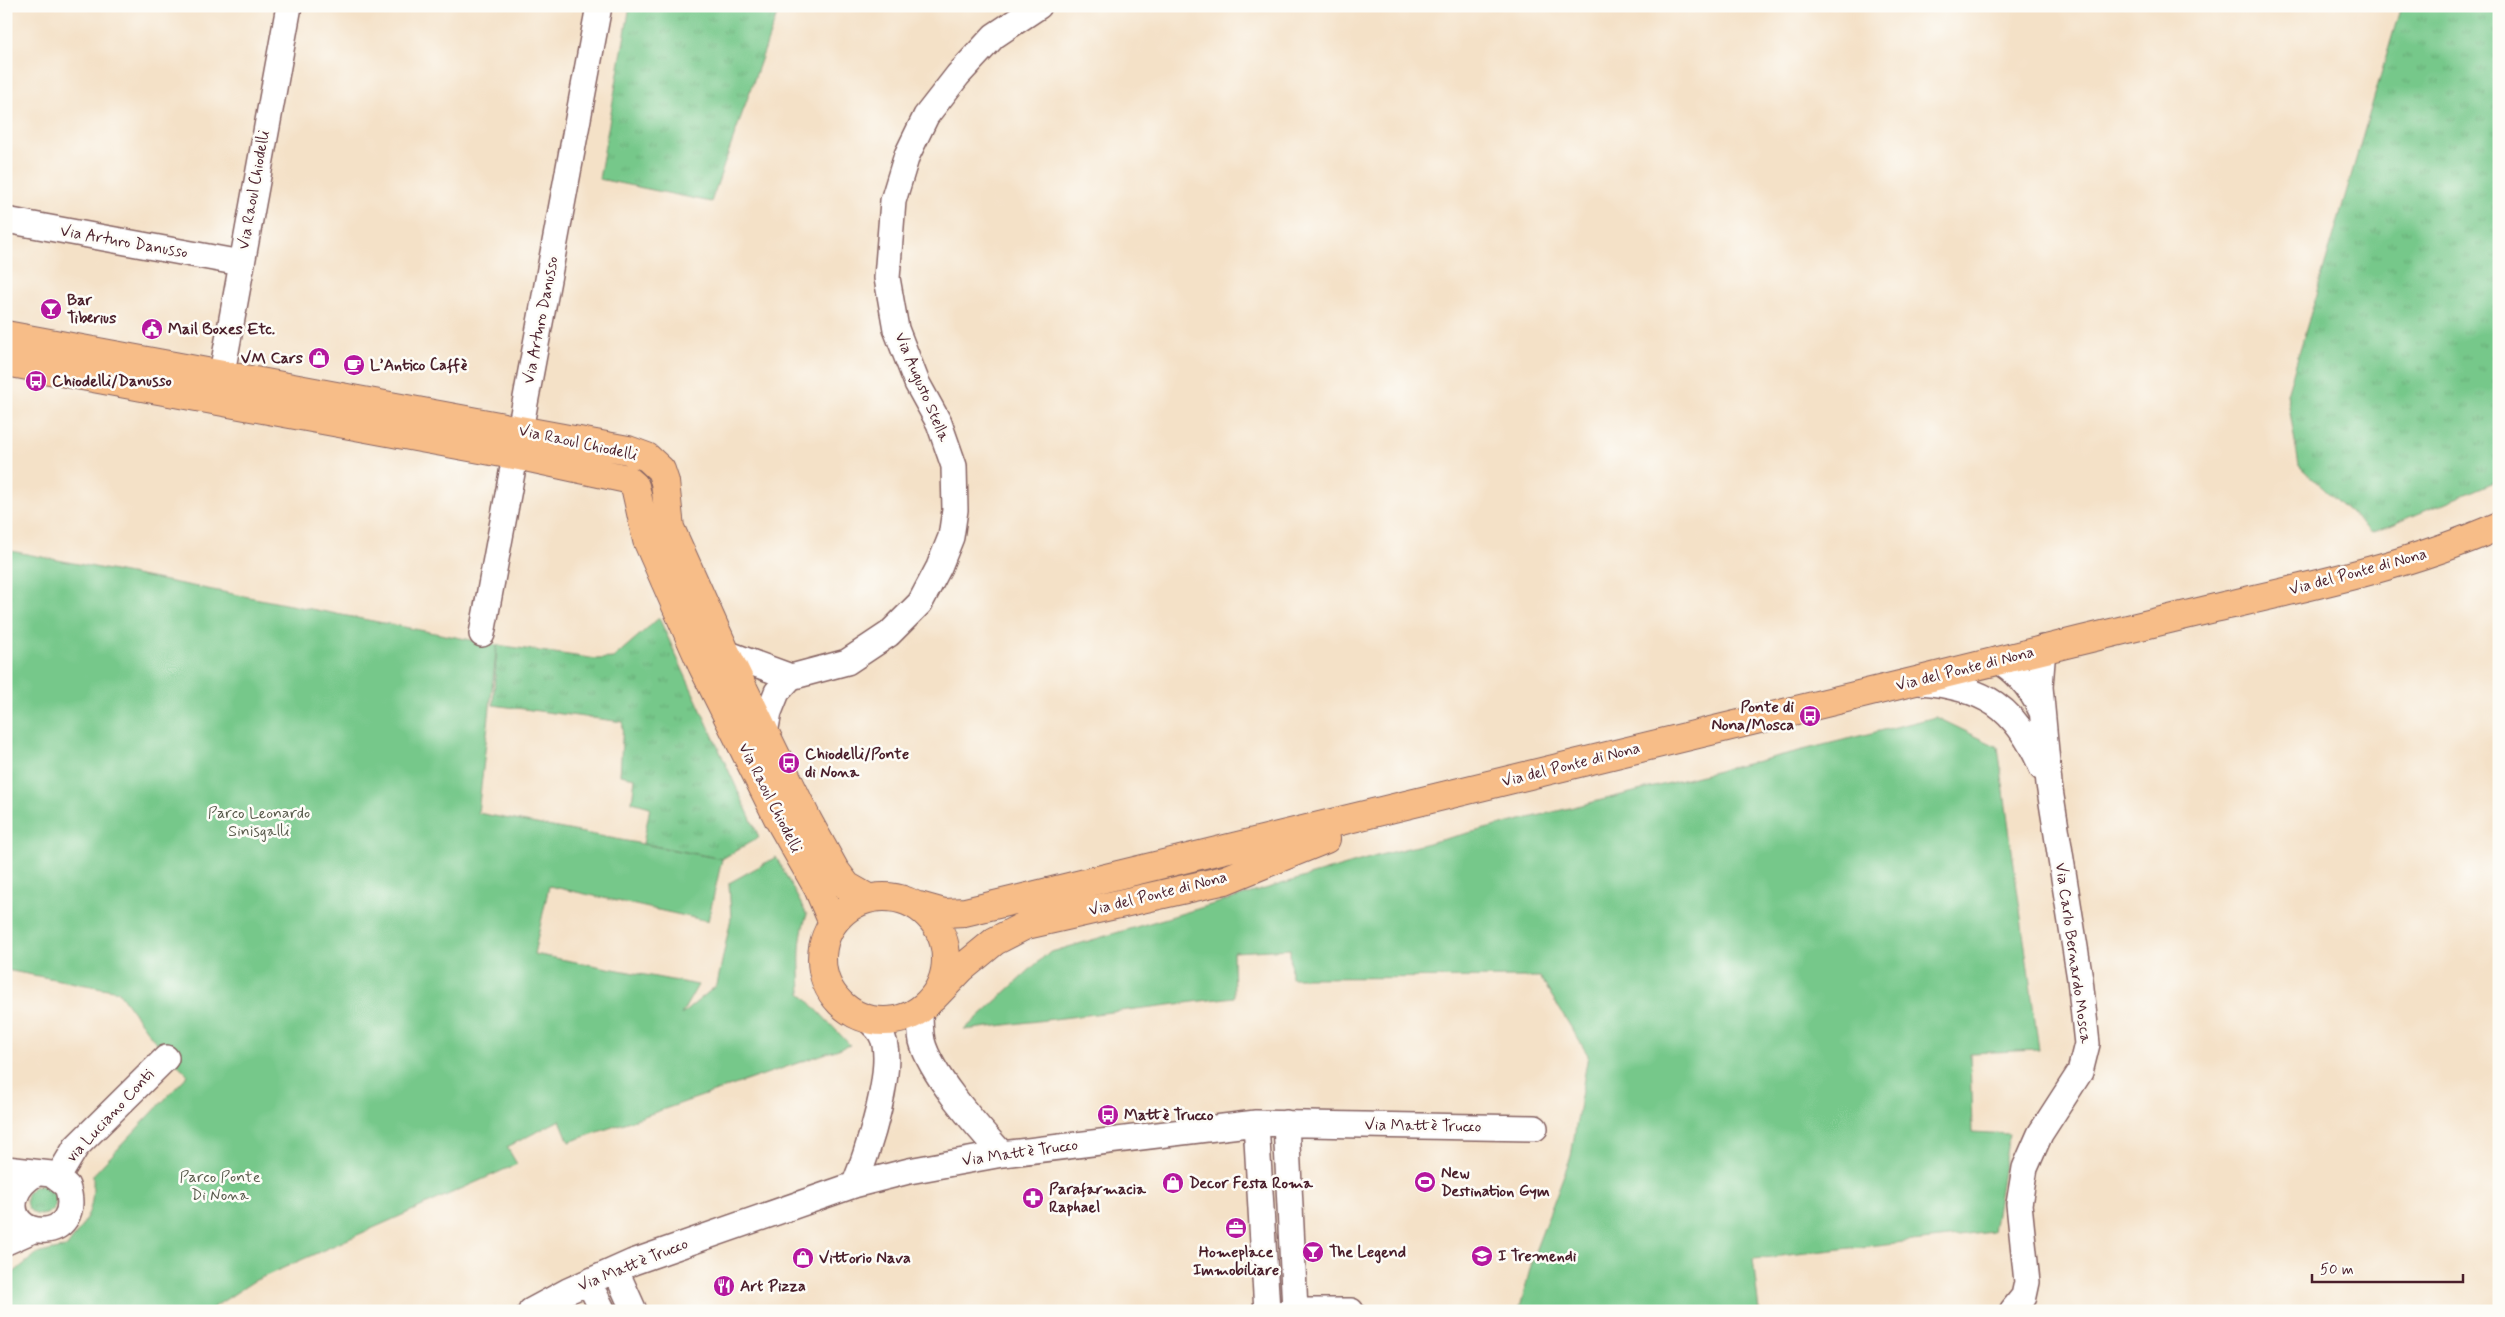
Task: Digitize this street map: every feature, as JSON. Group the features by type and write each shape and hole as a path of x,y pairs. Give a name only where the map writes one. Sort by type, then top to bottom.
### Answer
{"main road":[{"name":"Via Raoul Chiodelli","path":"6,335 219,388"},
{"name":"Via Raoul Chiodelli","path":"6,362 219,388 518,443 628,450 655,462 665,482 667,514 675,542 765,733 835,870 847,886 868,898"},
{"name":"Via Raoul Chiodelli","path":"518,443 627,479 635,486 647,540 682,620 778,818 818,888 833,923"},
{"name":"Via del Ponte di Nona","path":"919,906 944,913 965,912 1916,681 2043,648 2352,576 2461,543 2499,526"},
{"name":"Via del Ponte di Nona","path":"926,1004 961,968 995,941 1026,926 1225,880 1427,800"},
{"path":"886,896 903,899 919,906 932,918 941,932 946,949 944,975 926,1004 904,1018 886,1021 868,1019 846,1007 829,988 824,972 822,955 825,938 833,923 849,907 868,898 886,896"}],"street":[{"name":"Via Raoul Chiodelli","path":"219,388 288,6"},
{"name":"Via Arturo Danusso","path":"482,634 599,6"},
{"name":"Via Augusto Stella","path":"791,677 847,662 889,634 920,603 939,567 951,537 955,510 954,466 939,423 917,383 896,328 887,278 893,201 907,155 926,116 958,75 994,36 1039,6"},
{"name":"Via Arturo Danusso","path":"6,220 241,263"},
{"name":"Via Carlo Bernardo Mosca","path":"2012,1311 2024,1296 2027,1282 2020,1209 2022,1179 2035,1143 2080,1072 2087,1044 2082,996 2049,784 2040,676 2043,648"},
{"path":"726,653 791,677 777,692 769,712 765,733"},
{"path":"1997,660 2000,706"},
{"name":"Via Carlo Bernardo Mosca","path":"1997,660 2022,679 2042,712"},
{"name":"Via Carlo Bernardo Mosca","path":"1916,681 1962,688 2000,706 2024,734 2049,784"},
{"path":"926,1004 922,1042 936,1070 966,1112 1002,1154"},
{"path":"854,1185 866,1156 882,1096 886,1055 882,1034 868,1019"},
{"name":"via Luciano Conti","path":"6,1242 33,1230 53,1229 61,1225 68,1214 69,1192 67,1186 48,1175 166,1058"},
{"path":"1256,1123 1267,1311"},
{"name":"Via Mattè Trucco","path":"544,1307 589,1282 634,1262 854,1185 909,1171 1002,1154 1256,1123 1535,1128"},
{"path":"1286,1123 1295,1310"},
{"path":"6,1169 48,1175"},
{"path":"33,1230 17,1218 11,1191 22,1183 48,1175"},
{"path":"616,1271 634,1311"},
{"path":"589,1282 603,1311"},
{"path":"1288,1311 1350,1311"}],"green space":[{"path":"630,6 780,6 711,202 599,179"},
{"path":"2401,6 2499,6 2499,480 2372,533 2299,466 2287,394"},
{"name":"Parco Leonardo Sinisgalli","path":"6,550 497,645 478,813 722,859 708,921 549,886 534,954 698,985 681,1015 717,985 731,918 729,883 776,857 807,915 800,944 801,993 850,1045 569,1142 560,1120 507,1147 517,1164 254,1281 208,1311 6,1311 6,1279 36,1254 67,1247 85,1221 91,1206 93,1175 188,1075 153,1039 118,991 6,970"},
{"path":"659,618 759,837 722,859 643,844 650,807 632,802 635,778 620,775 623,722 493,705 497,645 597,659 613,658"},
{"path":"1936,717 1998,747 2039,1050 1970,1053 1972,1132 2009,1134 1993,1232 1753,1259 1759,1311 1519,1311 1534,1254 1571,1156 1588,1055 1540,977 1291,978 1290,949 1233,952 1234,997 964,1030 1048,953 1380,855"},
{"path":"41,1185 52,1189 56,1200 52,1211 41,1215 30,1211 26,1200 30,1189"}],"place":[{"name":"Bar Tiberius","path":"51,309"},
{"name":"Mail Boxes Etc.","path":"152,329"},
{"name":"VM Cars","path":"319,358"},
{"name":"L’Antico Caffè","path":"354,365"},
{"name":"Chiodelli/Danusso","path":"36,381"},
{"name":"Ponte di Nona/Mosca","path":"1810,716"},
{"name":"Chiodelli/Ponte di Nona","path":"789,763"},
{"name":"Mattè Trucco","path":"1108,1115"},
{"name":"New Destination Gym","path":"1425,1182"},
{"name":"Decor Festa Roma","path":"1173,1183"},
{"name":"Parafarmacia Raphael","path":"1033,1198"},
{"name":"Homeplace Immobiliare","path":"1236,1228"},
{"name":"The Legend","path":"1313,1252"},
{"name":"I Tremendi","path":"1482,1256"},
{"name":"Vittorio Nava","path":"803,1258"},
{"name":"Art Pizza","path":"724,1286"}],"park label":[{"name":"Parco Ponte Di Nona","path":"220,1186"}]}
